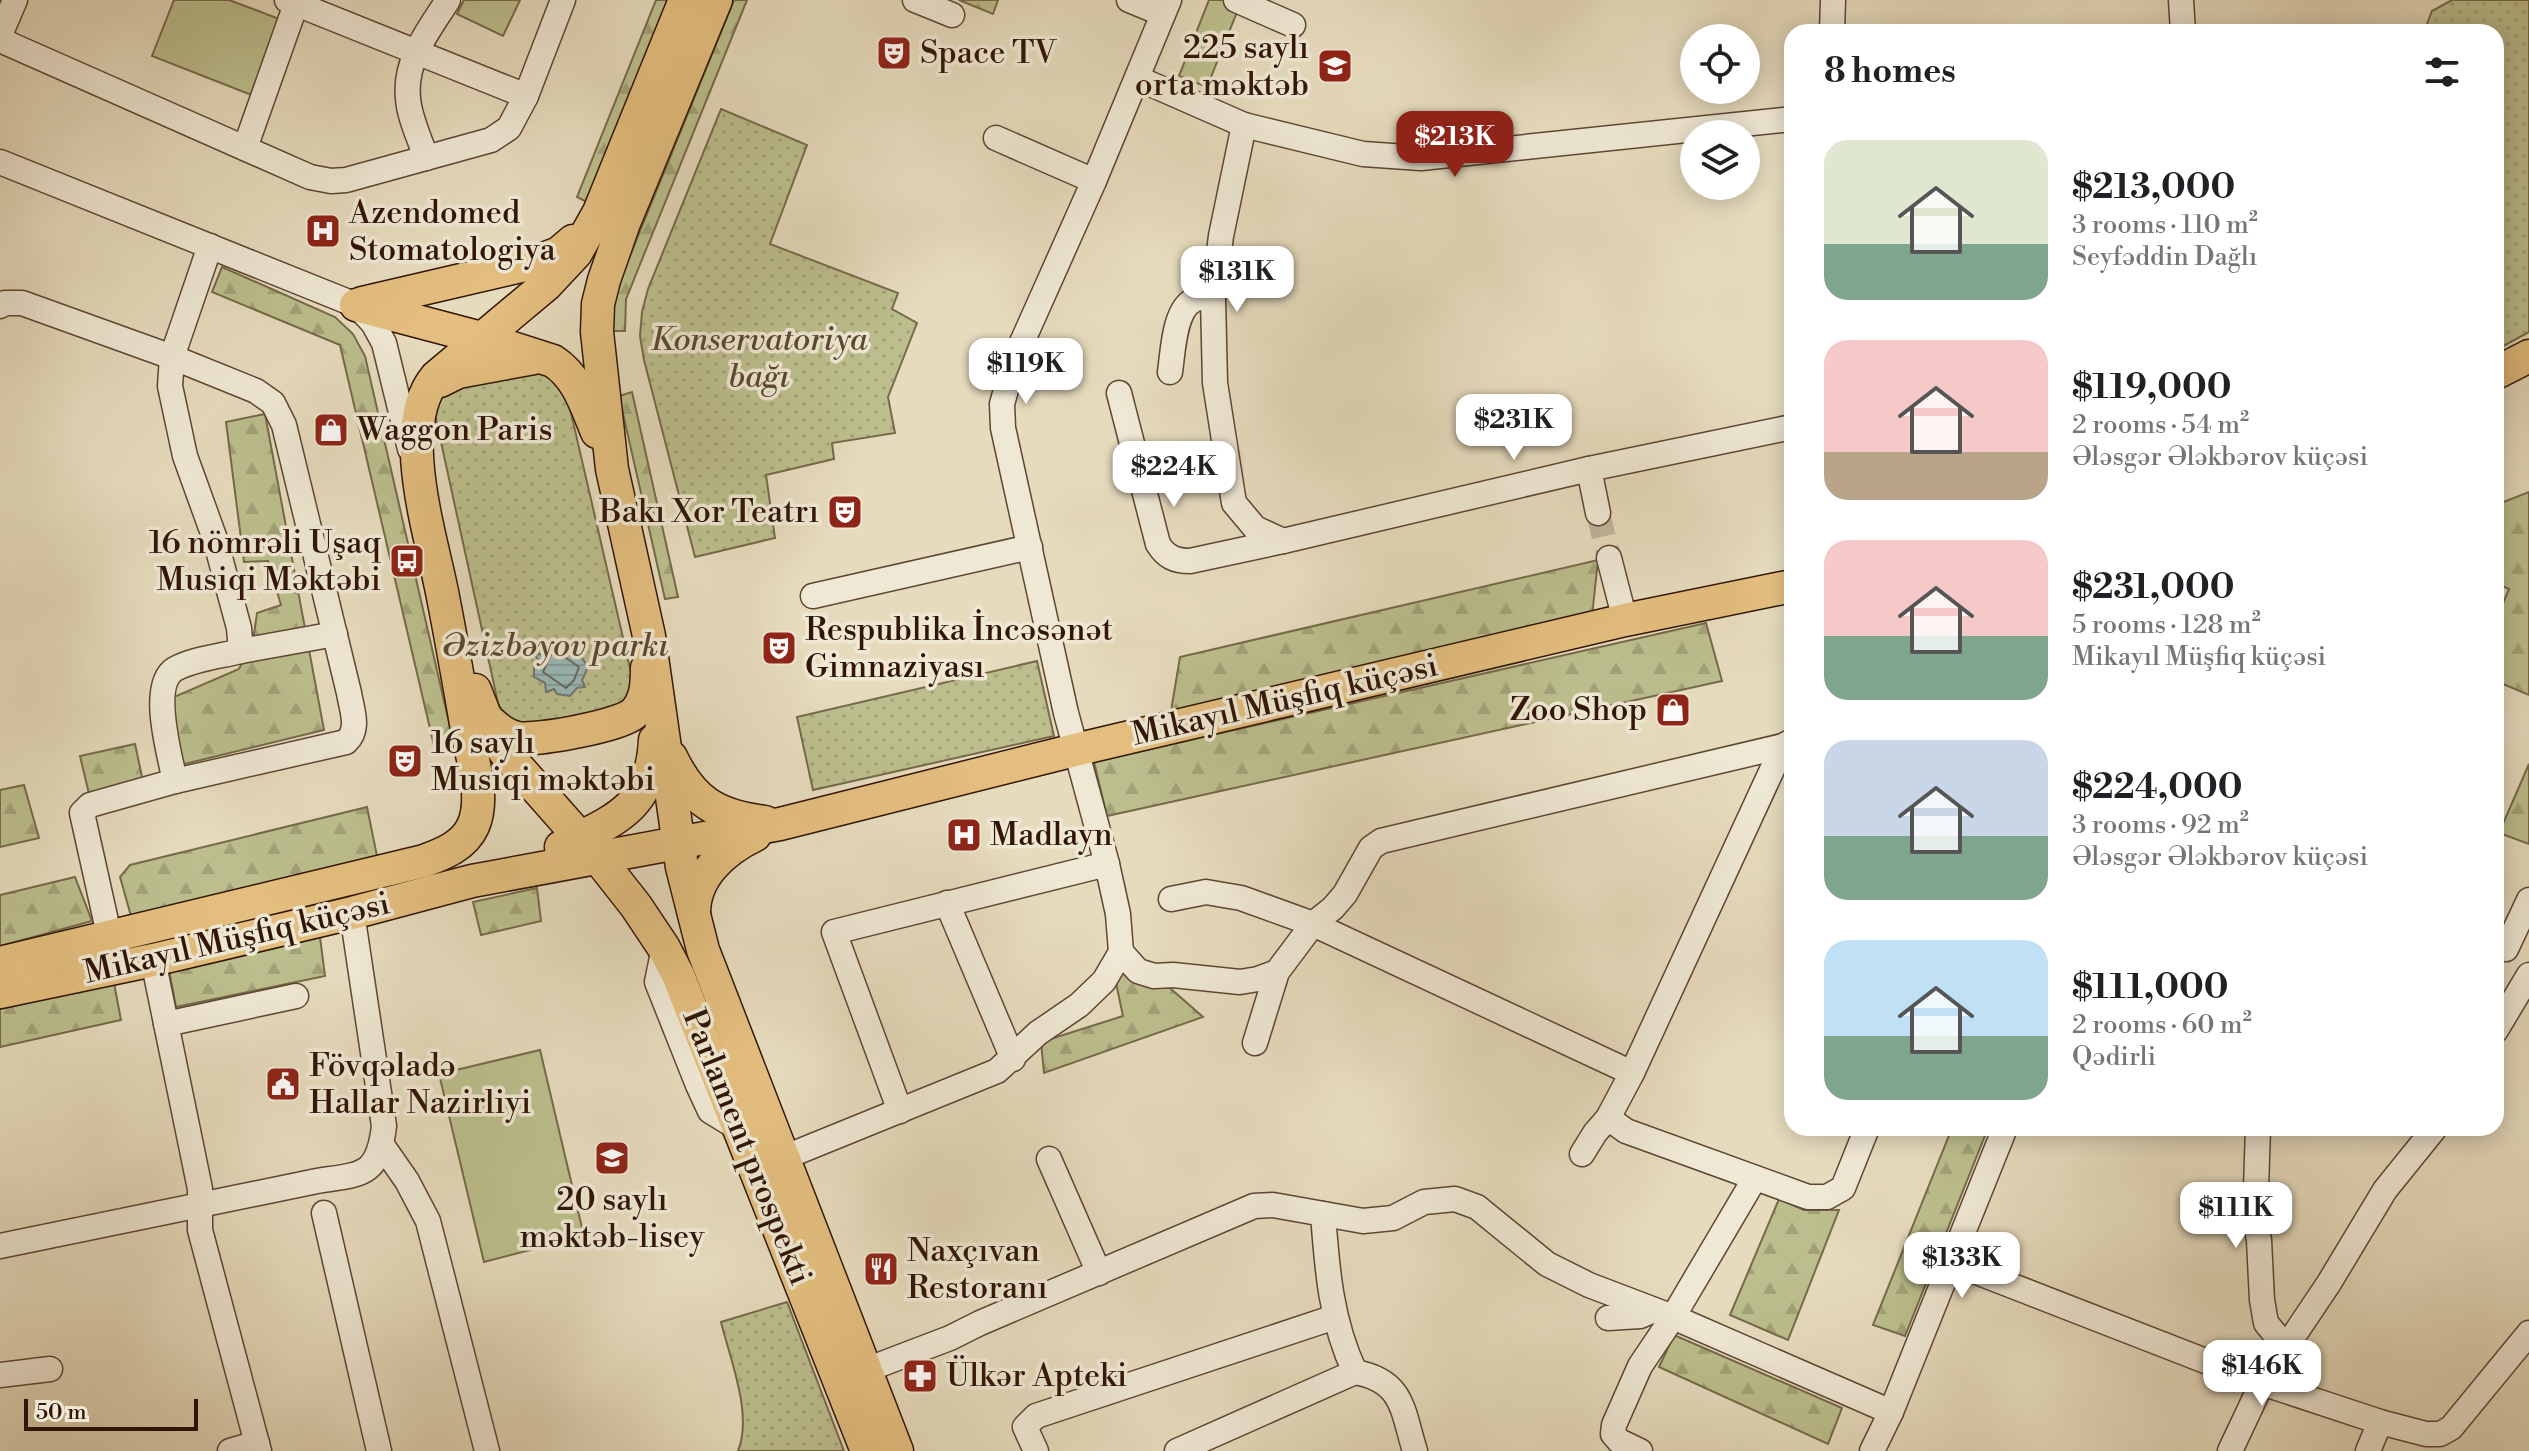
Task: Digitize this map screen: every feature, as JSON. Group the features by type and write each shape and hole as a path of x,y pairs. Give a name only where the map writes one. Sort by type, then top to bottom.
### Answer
{"main road":[{"path":"589,848 638,799 646,786 655,750 657,686 612,469 597,332 598,304 612,218 685,0"},
{"path":"442,593 422,506 418,460 420,408 428,386 546,285 612,218 716,0"},
{"path":"356,305 545,260 612,218"},
{"path":"356,305 481,338 545,358 562,367 575,381 612,469"},
{"path":"2504,369 2529,356"},
{"path":"420,408 436,385 451,374 545,358"},
{"name":"Mikayıl Müşfiq küçəsi","path":"0,992 352,913 589,848 679,843 780,824 1075,750 1625,620 1784,588"},
{"name":"Parlament prospekti","path":"442,593 484,716 507,755 589,848 636,906 664,948 741,1130 867,1451"},
{"name":"Mikayıl Müşfiq küçəsi","path":"0,963 397,868 434,857 456,846 473,826 476,814 473,762 442,593"},
{"path":"484,716 506,734 525,738 601,726 626,718 642,702 646,690 649,636"},
{"name":"Parlament prospekti","path":"657,686 686,892 703,950 897,1451"},
{"path":"666,744 681,777 702,801 745,820 780,824"},
{"path":"694,921 694,901 712,866 739,843 780,824"}],"street":[{"path":"15,0 0,38 310,177 331,181 346,180 491,140 509,128 526,96 563,0"},
{"path":"426,158 408,99 408,77 415,53 448,0"},
{"path":"915,0 952,15"},
{"path":"783,1158 997,1071 1038,1033 1069,1013 1104,981 1121,952 1118,914 1075,750 1003,428 1002,404 1015,358 1094,181 1166,7 1129,0"},
{"path":"1236,0 1293,25"},
{"path":"1832,24 1833,0"},
{"path":"2181,0 2182,24"},
{"path":"245,148 291,2 526,96"},
{"path":"1137,78 1244,125 1363,154 1421,158 1784,120"},
{"path":"1244,125 1221,236 1213,298 1215,383 1234,503 1255,528 1283,541"},
{"path":"996,138 1094,181"},
{"path":"0,162 356,305 373,323 384,343 422,506"},
{"path":"210,246 172,357 170,386 185,456 215,539 239,628 241,651"},
{"path":"1170,372 1180,314 1196,298 1213,298"},
{"path":"0,306 22,303 172,357 256,391 273,403 284,425 355,724 353,736 346,742 175,781 90,805 82,813 110,939"},
{"path":"1119,393 1158,544 1168,556 1179,561 1283,541 1589,469 1784,429"},
{"path":"1589,469 1598,513"},
{"path":"813,596 1030,547"},
{"path":"1609,558 1625,620"},
{"path":"175,781 163,717 163,686 172,671 241,651 335,634"},
{"path":"1255,1043 1277,972 1313,924 1339,901 1371,848 1381,841 1784,744"},
{"path":"1582,1154 1608,1118 1632,1073 1784,751"},
{"path":"900,1111 834,932 1107,864"},
{"path":"1171,899 1206,892 1241,898 1313,924 1632,1073"},
{"path":"2504,942 2529,900"},
{"path":"947,903 1013,1059"},
{"path":"0,1246 361,1174 375,1161 382,1145 384,1126 352,913"},
{"path":"2504,949 2529,967"},
{"path":"1121,952 1138,971 1154,976 1240,982 1277,972"},
{"path":"153,960 200,1189 200,1230 258,1447 230,1451"},
{"path":"2504,1017 2529,975"},
{"path":"166,1024 296,996"},
{"path":"1608,1118 1626,1131 1808,1197 1827,1197 1843,1188 1864,1136"},
{"path":"1872,1451 1891,1412 2002,1136"},
{"path":"2258,1136 2255,1219 2262,1300 2266,1323 2286,1347"},
{"path":"2230,1451 2262,1383 2329,1283 2385,1190 2429,1136"},
{"path":"382,1145 407,1181 428,1221 487,1451"},
{"path":"1049,1159 1099,1273"},
{"path":"1640,1451 1619,1441 1613,1434 1614,1425 1664,1314 1755,1178"},
{"path":"866,1370 950,1338 1254,1206 1273,1205 1363,1221 1393,1218 1424,1202 1455,1199 1477,1207 1547,1264 1589,1285 1891,1412"},
{"path":"324,1213 379,1451"},
{"path":"1323,1214 1335,1317 1343,1348 1355,1372"},
{"path":"1951,1262 2262,1383 2426,1434 2440,1434 2451,1428 2529,1333"},
{"path":"1608,1318 1664,1314"},
{"path":"1036,1451 1025,1427 1036,1416 1335,1317"},
{"path":"0,1375 50,1369"},
{"path":"1177,1451 1355,1372 1373,1375 1398,1395 1415,1451"},
{"path":"2368,1451 2380,1422"}],"green space":[{"path":"174,0 229,0 282,20 254,96 152,56"},
{"path":"464,0 520,0 503,36 457,14"},
{"path":"656,0 669,0 587,202 577,197"},
{"path":"734,0 747,0 626,299 625,331 611,331 614,295"},
{"path":"959,0 998,0 993,14"},
{"path":"1209,0 1223,0 1239,7 1207,87 1179,76"},
{"path":"2452,0 2529,0 2529,332 2504,346 2504,24 2427,24 2432,11"},
{"name":"Konservatoriya bağı","path":"721,109 807,145 770,244 898,293 892,309 917,323 888,397 895,433 832,443 834,459 766,475 775,538 695,557 640,336 648,289"},
{"path":"222,267 335,317 353,334 365,356 455,749 436,754 340,345 212,292"},
{"name":"Əzizbəyov parkı","path":"536,368 565,387 633,681 624,706 523,728 503,714 498,703 434,410 443,391"},
{"path":"632,392 678,597 665,599 619,396"},
{"path":"265,414 324,730 168,768 160,703 239,669 253,641 257,613 281,605 268,561 244,562 226,422"},
{"path":"2529,492 2529,695 2504,684 2504,601 2509,589 2504,587 2504,502"},
{"path":"1598,560 1592,616 1171,711 1180,657"},
{"path":"1706,623 1722,681 1107,816 1094,762"},
{"path":"1037,661 1054,736 813,790 797,717"},
{"path":"135,744 144,786 90,798 80,756"},
{"path":"2529,764 2529,844 2504,835 2504,822"},
{"path":"24,785 39,838 0,847 0,790"},
{"path":"367,807 377,856 131,916 120,877 130,865"},
{"path":"75,877 92,921 0,946 0,895"},
{"path":"537,888 541,921 481,935 473,902"},
{"path":"319,929 325,976 176,1007 168,965"},
{"path":"1131,954 1203,1017 1044,1073 1041,1042 1123,1016 1116,983"},
{"path":"114,983 121,1020 0,1047 0,1009"},
{"path":"540,1050 584,1236 484,1262 439,1074"},
{"path":"1949,1136 1985,1136 1905,1336 1873,1325"},
{"path":"1779,1199 1804,1210 1839,1210 1788,1340 1730,1315"},
{"path":"787,1302 844,1451 738,1451 742,1436 742,1404 721,1322"},
{"path":"1674,1335 1842,1408 1828,1444 1659,1367"}],"water":[{"path":"557,642 567,649 574,645 574,654 580,655 588,667 582,680 585,687 577,688 570,696 557,694 554,689 546,692 545,683 534,677 534,667 539,662 535,654 544,654 546,646"}],"tunnel":[{"path":"1598,513 1609,558"}],"place":[{"name":"Space TV","path":"894,53"},
{"name":"225 saylı orta məktəb","path":"1335,66"},
{"name":"Azendomed Stomatologiya","path":"323,231"},
{"name":"Waggon Paris","path":"331,430"},
{"name":"Bakı Xor Teatrı","path":"845,512"},
{"name":"16 nömrəli Uşaq Musiqi Məktəbi","path":"407,561"},
{"name":"Respublika İncəsənət Gimnaziyası","path":"779,648"},
{"name":"Zoo Shop","path":"1673,710"},
{"name":"16 saylı Musiqi məktəbi","path":"405,761"},
{"name":"Madlayn","path":"964,835"},
{"name":"Fövqəladə Hallar Nazirliyi","path":"283,1084"},
{"name":"20 saylı məktəb-lisey","path":"612,1158"},
{"name":"Naxçıvan Restoranı","path":"881,1269"},
{"name":"Ülkər Apteki","path":"920,1376"}]}
